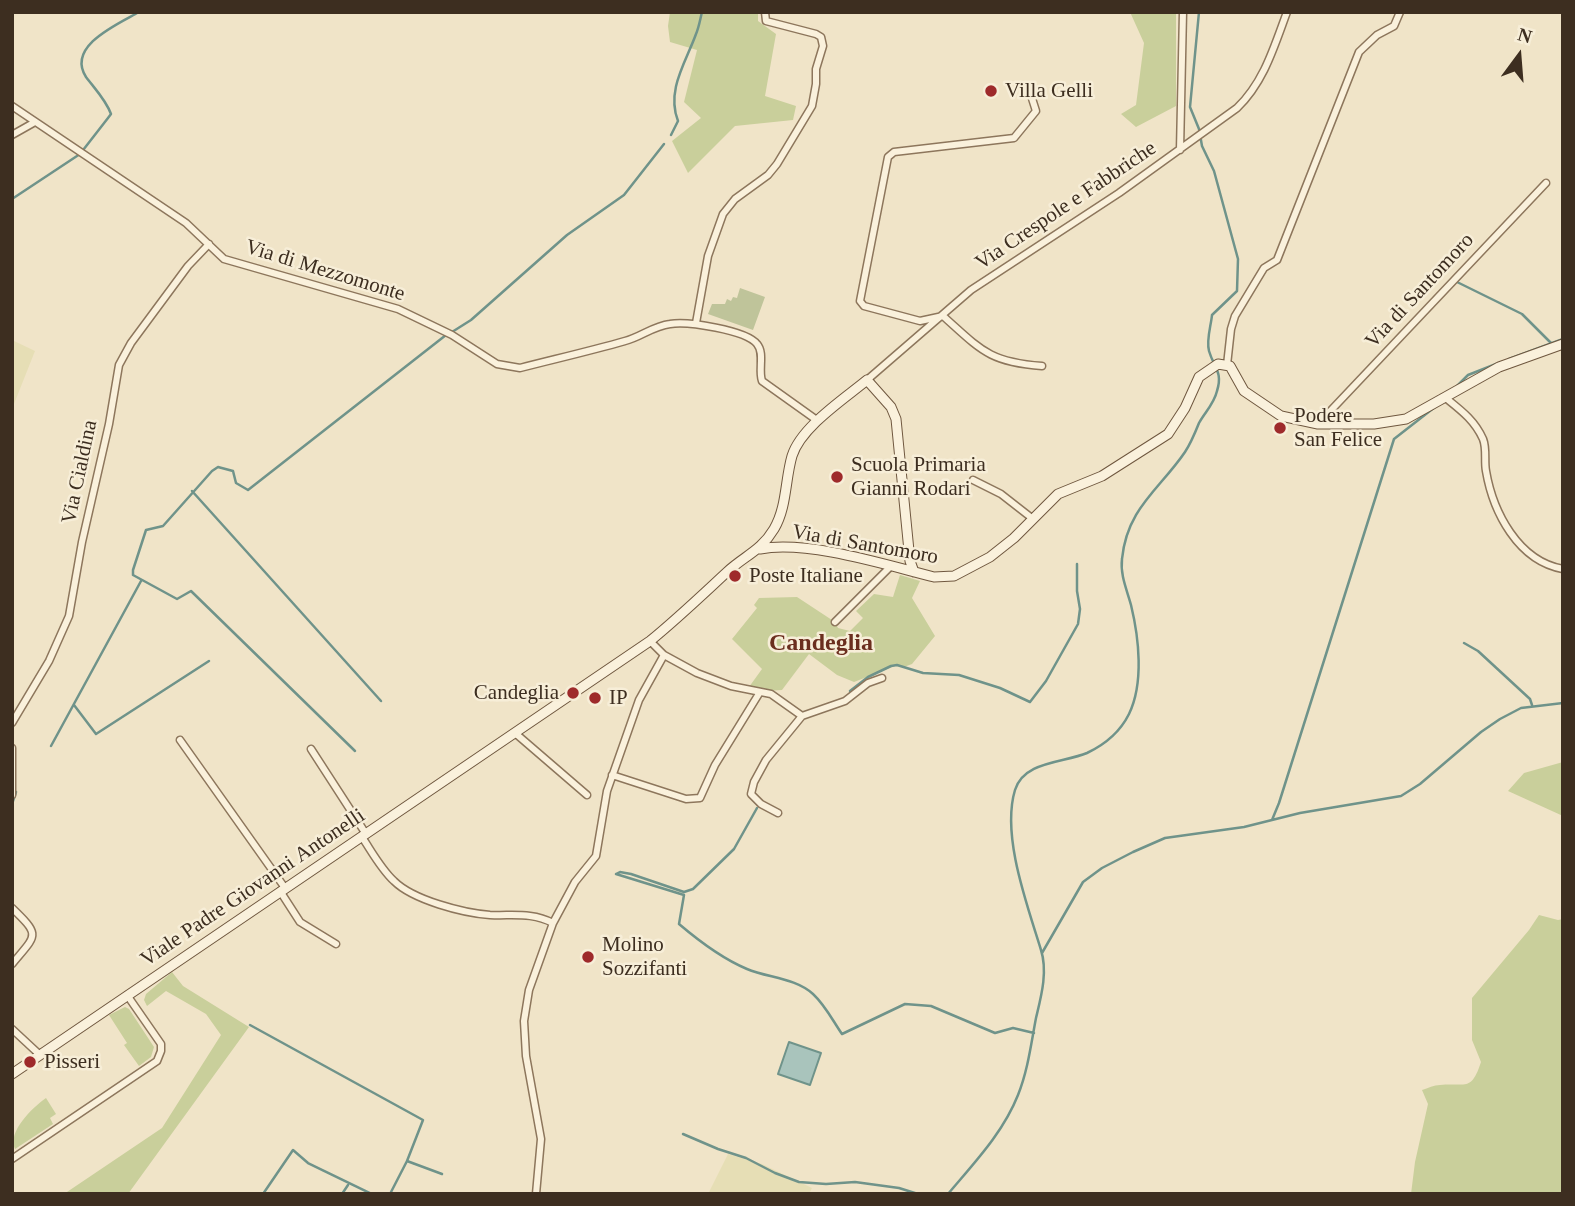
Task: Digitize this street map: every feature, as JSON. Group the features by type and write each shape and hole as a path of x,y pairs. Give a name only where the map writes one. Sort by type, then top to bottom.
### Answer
{"main road":[{"path":"1218,366 1244,391 1269,409 1295,421 1318,424 1391,423 1406,419 1447,398 1499,367 1563,344"},
{"name":"Via di Santomoro","path":"760,549 793,548 938,578 960,573 989,557 1014,538 1058,494 1102,476 1168,433 1185,408 1196,380 1218,366"},
{"path":"760,549 781,514 795,447 818,421 867,380 891,408 896,419 910,561 914,572"},
{"name":"Viale Padre Giovanni Antonelli","path":"12,1074 650,641 733,567 760,549"},
{"path":"895,567 910,561"}],"street":[{"path":"696,323 708,256 723,215 735,199 768,175 777,164 812,106 814,97 816,69 823,46 821,37 766,21 765,12"},
{"name":"Via Crespole e Fabbriche","path":"867,380 971,290 1181,150 1183,12"},
{"path":"1181,150 1237,108 1259,82 1287,12"},
{"path":"1218,366 1235,316 1264,268 1277,260 1359,52 1377,35 1394,26 1400,12"},
{"path":"1029,89 1036,111 1014,138 894,152 888,157 860,301 864,306 920,321 943,316 993,357 1015,364 1042,366"},
{"name":"Via di Mezzomonte","path":"12,106 186,223 224,260 398,309 452,335 490,360 513,368 626,341 667,324 696,323 754,342 760,351 762,381 818,421"},
{"path":"12,135 35,122"},
{"name":"Via di Santomoro","path":"1318,424 1546,183"},
{"name":"Via Cialdina","path":"12,723 43,672 69,616 119,365 131,343 188,266 209,244"},
{"path":"1447,398 1472,419 1485,442 1485,470 1499,516 1525,550 1556,568 1563,569"},
{"path":"973,480 1000,494 1033,519"},
{"path":"835,622 895,567"},
{"path":"650,641 664,655 716,681 778,697 802,716"},
{"path":"536,1194 541,1139 527,1064 524,1013 534,971 553,923 575,882 596,856 604,802 612,775 639,700 664,655"},
{"path":"778,813 753,797 752,787 766,760 802,716 845,701 868,683 882,678"},
{"path":"612,775 686,799 700,798 715,765 760,692"},
{"path":"515,733 587,795"},
{"path":"180,740 303,924 337,944"},
{"path":"12,748 12,795"},
{"path":"311,750 390,876 401,887 415,895 476,913 532,915 553,923"},
{"path":"12,908 30,926 33,934 32,940 12,964"},
{"path":"12,1159 157,1060 161,1044 127,995"},
{"path":"12,1029 40,1055"}],"shaded area":[{"path":"12,340 35,351 12,409"},
{"path":"728,1154 762,1164 812,1188 809,1194 708,1194"}],"green space":[{"path":"670,12 758,12 758,21 776,34 765,96 796,106 793,120 735,126 688,173 672,141 701,118 684,102 697,50 670,42"},
{"path":"1130,12 1176,12 1176,106 1136,127 1121,114 1136,105 1144,43"},
{"path":"740,288 765,297 753,330 708,314 712,304 725,304 727,299 731,301 733,297 737,298"},
{"path":"900,575 920,581 912,598 935,636 912,664 895,666 854,682 837,675 809,654 782,690 765,691 749,687 762,669 732,639 757,608 754,605 759,598 797,597 835,622 838,628 850,631 863,618 856,611 874,594 893,597"},
{"path":"1563,762 1563,816 1508,791 1524,773"},
{"path":"1539,915 1563,919 1563,1194 1411,1194 1428,1104 1422,1090 1438,1085 1466,1084 1474,1078 1481,1062 1472,1040 1472,998"},
{"path":"172,972 183,986 249,1027 128,1194 64,1194 162,1128 221,1035 206,1014 166,991 147,1006 144,1000 146,994"},
{"path":"125,1007 154,1047 151,1057 139,1066 124,1045 127,1043 109,1015"},
{"path":"46,1098 56,1114 50,1118 53,1124 15,1149 13,1142 18,1128 28,1114"}],"water":[{"path":"789,1042 821,1053 810,1085 778,1074"}],"waterway":[{"path":"12,199 80,154 111,114 86,77 82,66 83,55 97,37 139,12"},
{"path":"671,135 678,121 674,98 676,87 702,12"},
{"path":"948,1194 987,1147 1012,1109 1029,1057 1042,993 1043,958 1023,893 1011,828 1015,790 1020,780 1035,768 1087,753 1099,746 1116,732 1129,714 1137,689 1139,660 1134,618 1122,571 1125,541 1130,526 1146,500 1187,449 1214,400 1219,385 1218,374 1209,351 1209,333 1212,315 1237,291 1238,259 1214,171 1202,146 1199,129 1190,107 1199,12"},
{"path":"452,332 471,320 567,235 624,195 664,144"},
{"path":"1457,282 1522,314 1551,343"},
{"path":"355,751 191,591 177,599 133,575 133,570 146,530 163,526 212,471 218,467 233,471 236,483 248,490 446,335"},
{"path":"1509,359 1563,339"},
{"path":"1457,386 1468,375 1496,364"},
{"path":"1272,820 1394,439 1435,407"},
{"path":"192,491 381,701"},
{"path":"850,691 868,677 897,665 923,673 959,675 1000,688 1030,702 1046,681 1078,624 1080,609 1077,564"},
{"path":"51,746 141,581"},
{"path":"1464,643 1478,651 1530,699 1532,705"},
{"path":"74,705 96,734 209,661"},
{"path":"1042,953 1083,882 1102,868 1133,852 1165,838 1244,827 1300,813 1401,796 1420,784 1500,719 1521,708 1563,703"},
{"path":"12,804 16,792"},
{"path":"616,874 631,874 684,892 693,889 734,849 757,808"},
{"path":"616,874 684,895 679,924 738,965 790,981 806,989 821,1003 842,1034 905,1004 931,1006 995,1033 1013,1028 1034,1033"},
{"path":"250,1025 423,1120 390,1194"},
{"path":"683,1134 799,1182 855,1182 899,1188 918,1194"},
{"path":"263,1194 293,1150 308,1163 372,1194"},
{"path":"407,1161 442,1174"},
{"path":"342,1194 348,1185"}],"place":[{"name":"Villa Gelli","path":"991,91"},
{"name":"Podere San Felice","path":"1280,428"},
{"name":"Scuola Primaria Gianni Rodari","path":"837,477"},
{"name":"Poste Italiane","path":"735,576"},
{"name":"Candeglia","path":"573,693"},
{"name":"IP","path":"595,698"},
{"name":"Molino Sozzifanti","path":"588,957"},
{"name":"Pisseri","path":"30,1062"}],"district":[{"name":"Candeglia","path":"821,644"}]}
